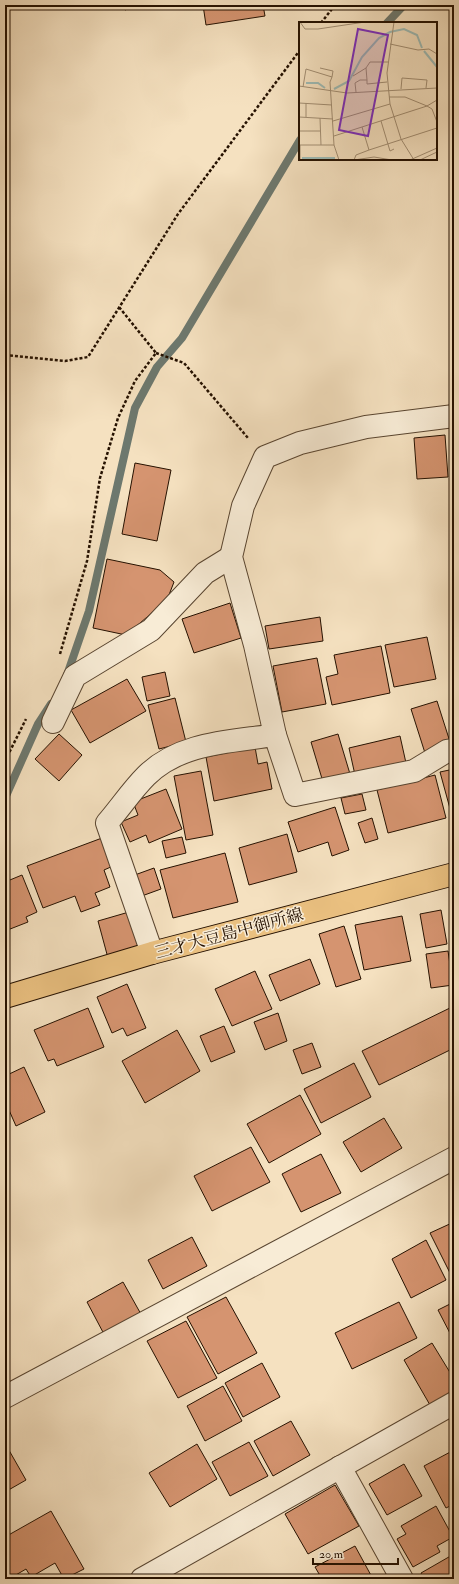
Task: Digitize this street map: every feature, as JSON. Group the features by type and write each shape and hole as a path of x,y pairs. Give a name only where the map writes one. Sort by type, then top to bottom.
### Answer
{"main road":[{"name":"三才大豆島中御所線","path":"5,997 152,953 454,874"}],"street":[{"path":"454,416 366,427 300,443 265,457 243,506 231,557 255,645 275,736 295,795 414,771 448,751 454,750"},
{"path":"53,722 75,676 151,630 205,573 231,557"},
{"path":"152,953 107,823 146,775 174,755 196,746 275,736"},
{"path":"5,1397 454,1158"},
{"path":"142,1579 454,1403"},
{"path":"340,1467 402,1579"}],"path":[{"path":"322,22 335,5"},
{"path":"5,355 65,361 88,357 178,214 299,51"},
{"path":"119,307 156,353 184,363 265,457"},
{"path":"57,660 73,614 87,561 100,478 118,418 135,381 156,353"},
{"path":"5,762 28,716"}],"building":[{"path":"122,5 138,5 125,10"},
{"path":"203,5 263,5 265,16 206,25"},
{"path":"445,435 448,477 417,479 414,438"},
{"path":"135,463 171,470 157,541 122,534"},
{"path":"107,559 160,570 174,582 167,600 126,635 93,628"},
{"path":"230,603 241,638 194,653 182,619"},
{"path":"320,617 323,641 269,649 265,626"},
{"path":"427,637 436,679 394,687 385,645"},
{"path":"381,646 390,693 332,705 326,677 338,674 334,655"},
{"path":"317,658 326,704 282,712 273,666"},
{"path":"165,672 170,696 147,701 142,677"},
{"path":"127,679 146,711 90,743 71,710"},
{"path":"175,698 186,742 159,749 148,705"},
{"path":"437,701 451,745 425,753 411,709"},
{"path":"59,734 82,755 59,781 35,759"},
{"path":"338,734 350,774 323,782 311,742"},
{"path":"400,736 406,763 355,775 349,748"},
{"path":"255,747 258,764 267,762 272,789 214,801 206,757"},
{"path":"454,769 454,815 452,816 440,772"},
{"path":"201,771 213,835 186,840 174,776"},
{"path":"435,775 446,818 388,833 377,790"},
{"path":"166,789 182,829 149,843 146,835 130,842 121,822 138,815 133,802"},
{"path":"362,794 366,810 345,814 341,798"},
{"path":"335,807 349,850 332,856 328,842 298,852 288,822"},
{"path":"372,818 378,839 365,843 358,823"},
{"path":"287,834 297,872 249,885 239,848"},
{"path":"182,837 186,853 166,858 162,841"},
{"path":"102,838 113,866 104,870 110,887 95,893 100,905 81,912 75,896 43,908 27,866"},
{"path":"225,853 238,902 173,918 160,870"},
{"path":"154,868 161,889 139,897 132,876"},
{"path":"22,875 37,912 26,917 28,922 5,931 5,882"},
{"path":"441,910 447,944 426,948 420,914"},
{"path":"129,912 139,950 108,958 98,921"},
{"path":"402,916 411,961 364,970 355,925"},
{"path":"344,926 361,979 336,987 319,934"},
{"path":"448,951 453,985 431,988 426,954"},
{"path":"310,959 320,984 280,1001 269,975"},
{"path":"255,971 272,1009 232,1026 215,989"},
{"path":"127,984 146,1028 127,1036 123,1028 112,1033 97,997"},
{"path":"454,1006 454,1048 379,1085 362,1051"},
{"path":"88,1008 104,1047 57,1066 54,1059 48,1061 34,1030"},
{"path":"278,1013 287,1041 265,1050 254,1022"},
{"path":"224,1026 235,1052 211,1062 200,1036"},
{"path":"177,1030 200,1071 145,1103 122,1061"},
{"path":"312,1043 321,1067 302,1074 293,1050"},
{"path":"354,1063 371,1097 321,1123 304,1089"},
{"path":"24,1067 45,1112 16,1126 5,1101 5,1076"},
{"path":"300,1095 321,1134 269,1163 247,1124"},
{"path":"384,1118 402,1148 361,1172 343,1142"},
{"path":"251,1147 270,1182 212,1211 194,1176"},
{"path":"321,1154 341,1193 301,1212 282,1174"},
{"path":"454,1222 454,1281 430,1233"},
{"path":"192,1237 207,1266 163,1289 148,1260"},
{"path":"426,1240 446,1280 411,1298 392,1259"},
{"path":"123,1282 142,1316 105,1336 87,1302"},
{"path":"226,1297 257,1353 218,1374 187,1317"},
{"path":"399,1302 417,1338 352,1369 335,1333"},
{"path":"454,1302 454,1341 438,1310"},
{"path":"186,1321 217,1378 178,1398 147,1341"},
{"path":"432,1343 454,1379 454,1391 430,1405 404,1360"},
{"path":"262,1363 280,1397 243,1417 225,1383"},
{"path":"223,1386 242,1421 205,1441 187,1406"},
{"path":"291,1421 310,1455 273,1476 254,1441"},
{"path":"249,1442 268,1476 230,1496 212,1462"},
{"path":"197,1444 217,1479 170,1507 149,1473"},
{"path":"6,1445 26,1480 5,1492 5,1446"},
{"path":"454,1450 454,1504 446,1508 424,1466"},
{"path":"404,1464 422,1496 387,1515 369,1484"},
{"path":"335,1485 359,1526 308,1554 285,1514"},
{"path":"436,1506 453,1537 437,1546 440,1552 413,1567 397,1539 406,1534 401,1526"},
{"path":"51,1511 84,1569 64,1579 55,1563 31,1577 26,1569 9,1579 5,1579 5,1537"},
{"path":"355,1546 373,1579 322,1579 315,1567"},
{"path":"454,1554 454,1579 424,1579 421,1573"}],"waterway":[{"path":"388,22 404,5"},
{"path":"67,675 89,611 135,408 157,367 182,338 299,142"},
{"path":"5,798 38,724 51,704"}]}
